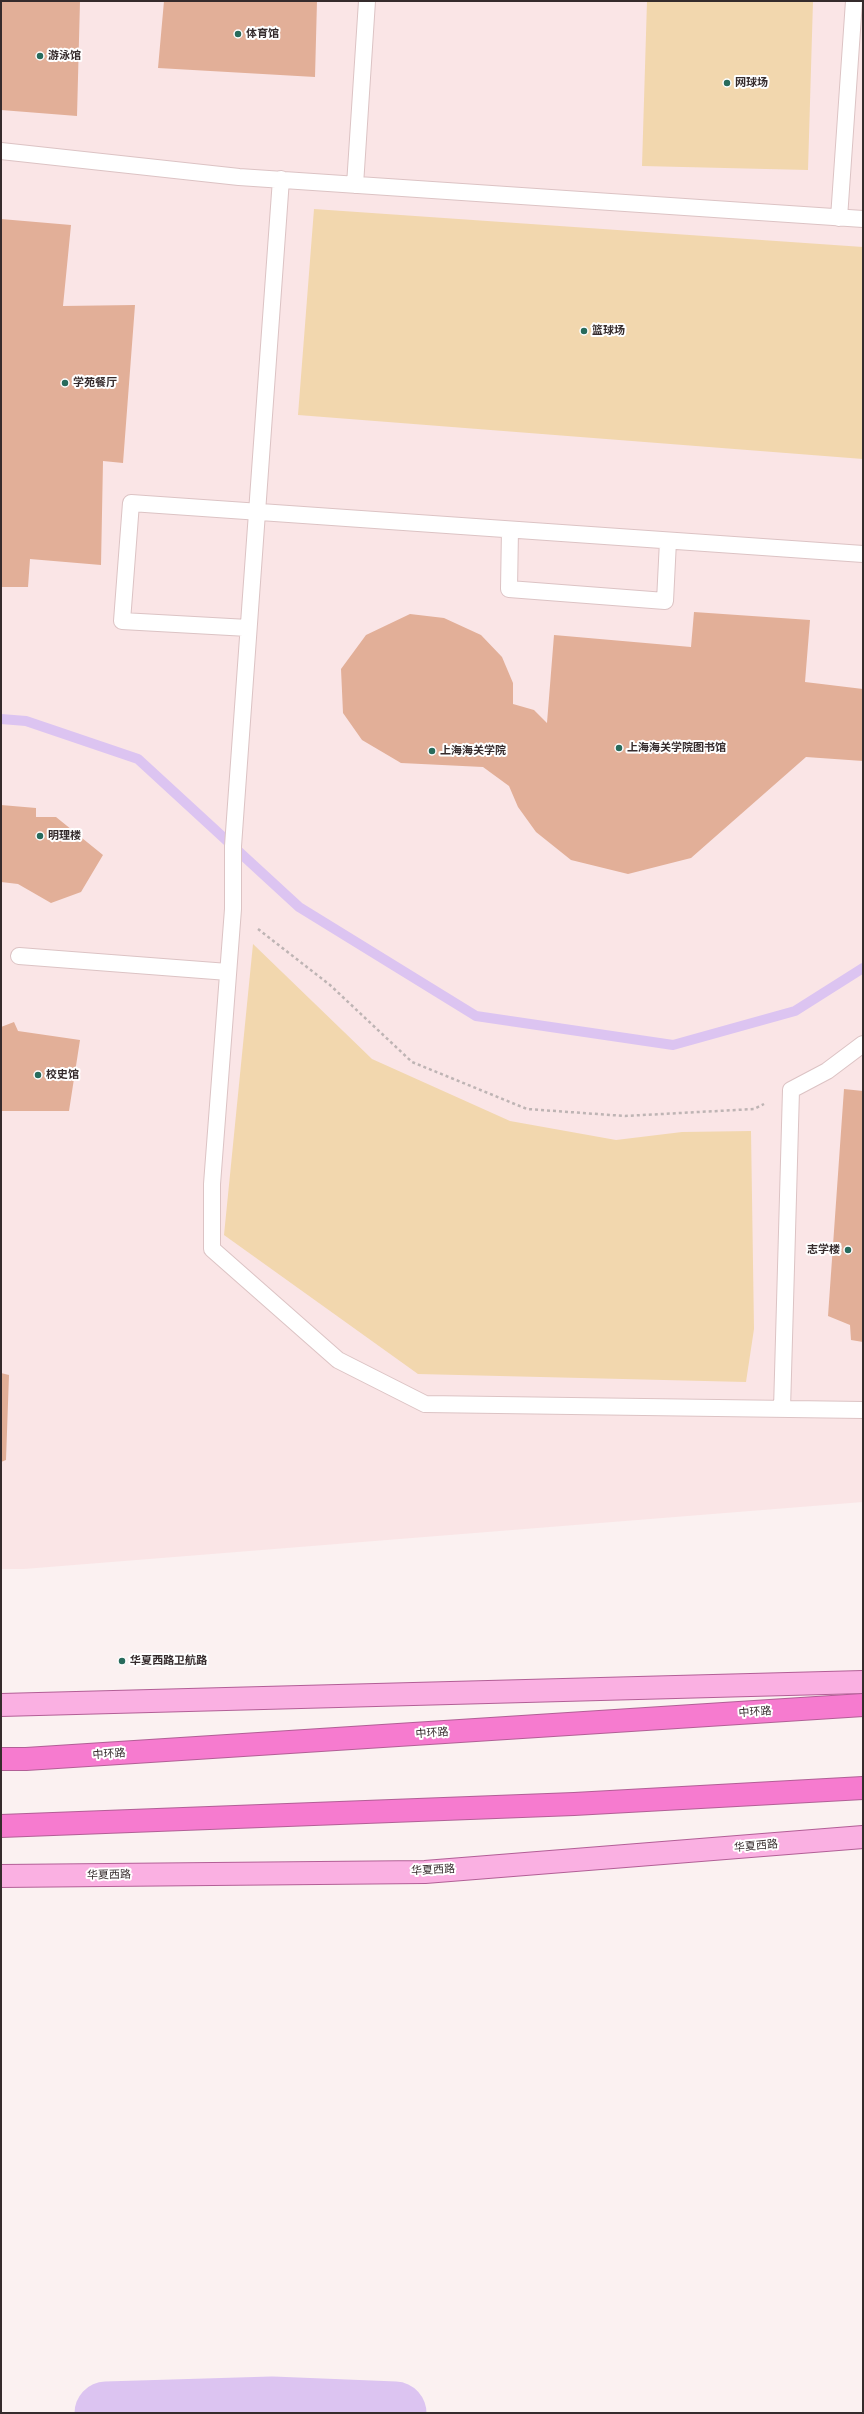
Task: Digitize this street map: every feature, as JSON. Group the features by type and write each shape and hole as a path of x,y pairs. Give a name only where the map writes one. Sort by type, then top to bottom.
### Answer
{"highway":[{"name":"中环路","path":"1,1759 34,1759 863,1705"},
{"path":"1,1826 574,1804 863,1788"}],"main road":[{"path":"1,1705 863,1682"},
{"name":"华夏西路","path":"1,1876 426,1872 863,1837"}],"lane":[{"path":"355,185 367,1"},
{"path":"839,218 854,1"},
{"path":"1,151 239,177 863,219"},
{"path":"281,180 233,846 233,909 212,1184 212,1249 338,1360 425,1404 863,1410"},
{"path":"248,628 122,621 131,503 256,513 863,554"},
{"path":"510,530 509,589 665,601 668,541"},
{"path":"19,956 228,972"},
{"path":"782,1409 791,1090 827,1071 863,1044"}],"path":[{"path":"233,909 330,985 412,1062 527,1109 625,1116 754,1109 791,1090"}],"shaded area":[{"name":"上海海关学院","path":"1,1 863,1 863,1502 24,1569 1,1569"},
{"name":"网球场","path":"647,1 813,1 808,170 642,166"},
{"name":"篮球场","path":"314,209 863,247 863,459 298,415"},
{"path":"253,944 372,1059 510,1121 616,1140 682,1132 751,1131 754,1329 746,1382 418,1374 224,1235"}],"building":[{"name":"游泳馆","path":"1,1 80,1 77,116 1,110"},
{"name":"体育馆","path":"164,1 317,1 315,77 158,68"},
{"name":"学苑餐厅","path":"1,219 71,225 63,306 135,305 123,463 103,461 101,565 30,559 28,587 1,587"},
{"name":"上海海关学院图书馆","path":"694,612 810,620 805,682 863,689 863,761 806,757 691,858 628,874 571,860 536,832 518,807 509,786 483,767 401,763 362,740 343,713 341,669 366,635 410,614 444,618 481,635 502,657 513,683 513,704 534,710 547,723 554,635 691,647"},
{"name":"明理楼","path":"1,805 36,808 36,817 56,817 103,855 81,892 51,903 18,884 1,882"},
{"name":"校史馆","path":"14,1022 18,1031 80,1040 69,1111 1,1111 1,1027"},
{"name":"志学楼","path":"844,1089 863,1091 863,1342 851,1340 850,1325 828,1316"},
{"path":"1,1373 9,1375 6,1460 1,1462"}],"waterway":[{"path":"1,719 26,721 138,759 299,907 476,1016 673,1045 795,1011 863,968"},
{"path":"106,2413 272,2408 395,2413"}],"place":[{"name":"体育馆","path":"238,34"},
{"name":"游泳馆","path":"40,56"},
{"name":"网球场","path":"727,83"},
{"name":"篮球场","path":"584,331"},
{"name":"学苑餐厅","path":"65,383"},
{"name":"上海海关学院图书馆","path":"619,748"},
{"name":"上海海关学院","path":"432,751"},
{"name":"明理楼","path":"40,836"},
{"name":"校史馆","path":"38,1075"},
{"name":"志学楼","path":"848,1250"},
{"name":"华夏西路卫航路","path":"122,1661"}]}
